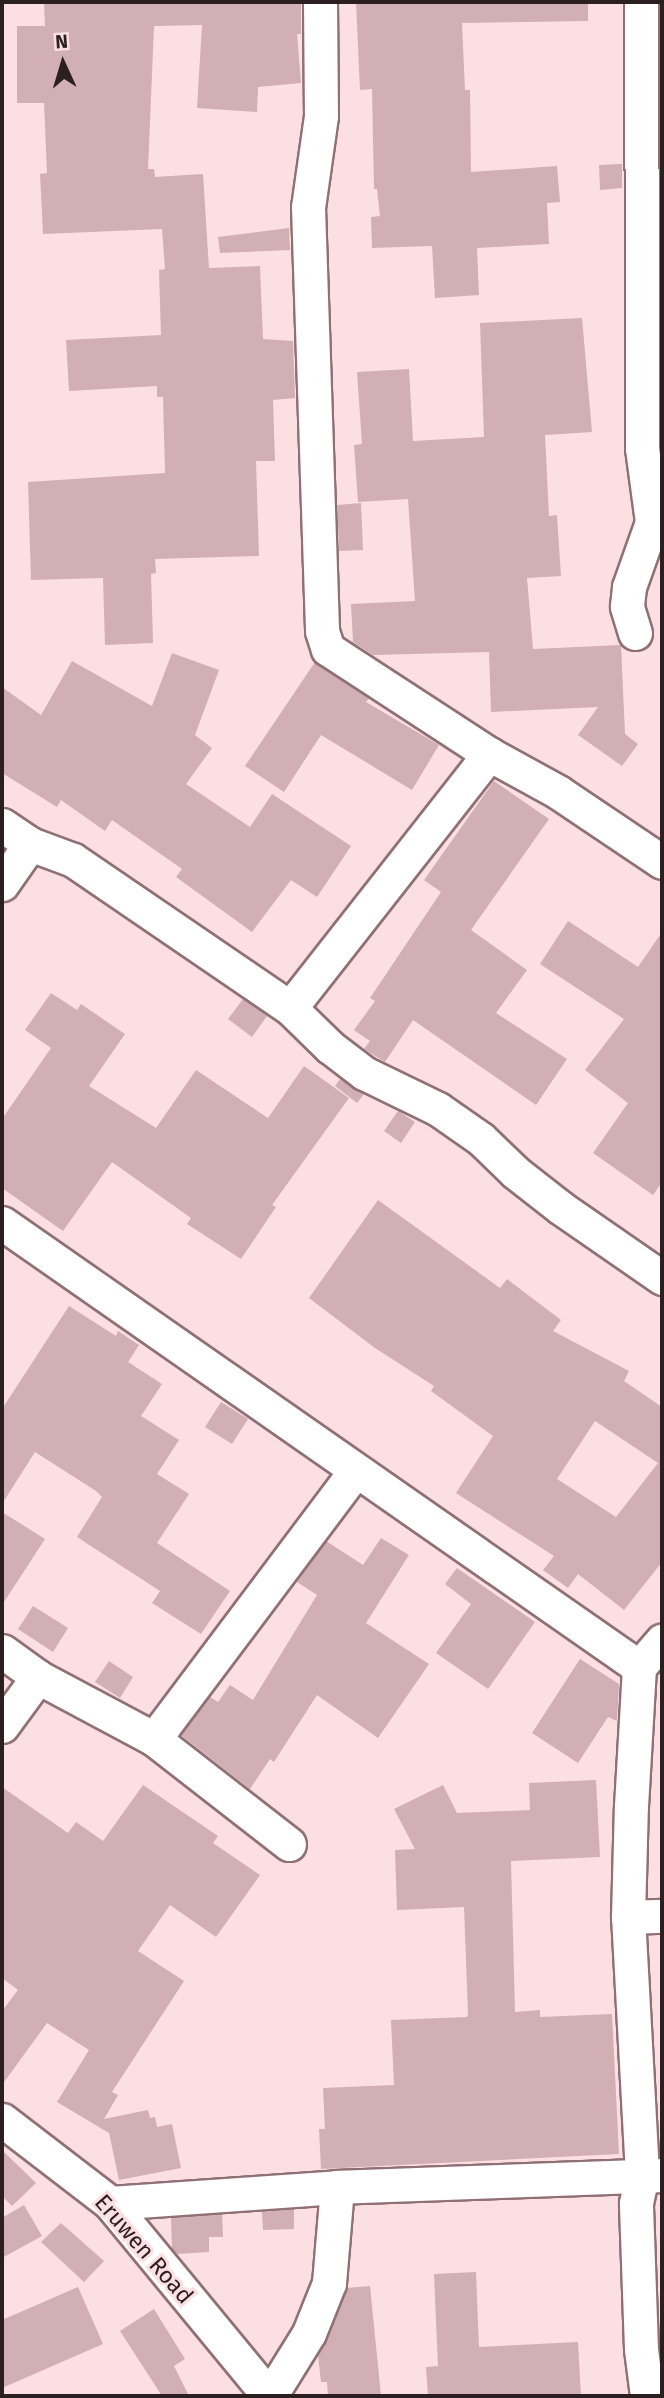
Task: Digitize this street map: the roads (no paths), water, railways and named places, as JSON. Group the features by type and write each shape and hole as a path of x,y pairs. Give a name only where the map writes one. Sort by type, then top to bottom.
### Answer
{"street":[{"path":"320,2 321,116 307,206 322,631 328,649 489,754 558,792 662,862"},
{"path":"635,633 627,606 629,587 657,526 642,448 641,2"},
{"path":"290,1008 489,754"},
{"path":"2,825 30,844 73,860 290,1008 330,1047 364,1073 438,1109 481,1139 515,1172 561,1208 662,1278"},
{"path":"2,884 30,844"},
{"path":"2,1223 639,1667"},
{"path":"154,1740 355,1471"},
{"path":"647,2396 641,2348 636,2203 652,2175 628,1917 639,1667 662,1641"},
{"path":"2,1651 38,1677 154,1740 289,1844"},
{"path":"2,1726 38,1677"},
{"path":"628,1917 662,1916"},
{"name":"Eruwen Road","path":"2,2120 110,2203 270,2396"},
{"path":"110,2203 337,2187 652,2175"},
{"path":"270,2396 309,2333 329,2283 337,2187"}]}
